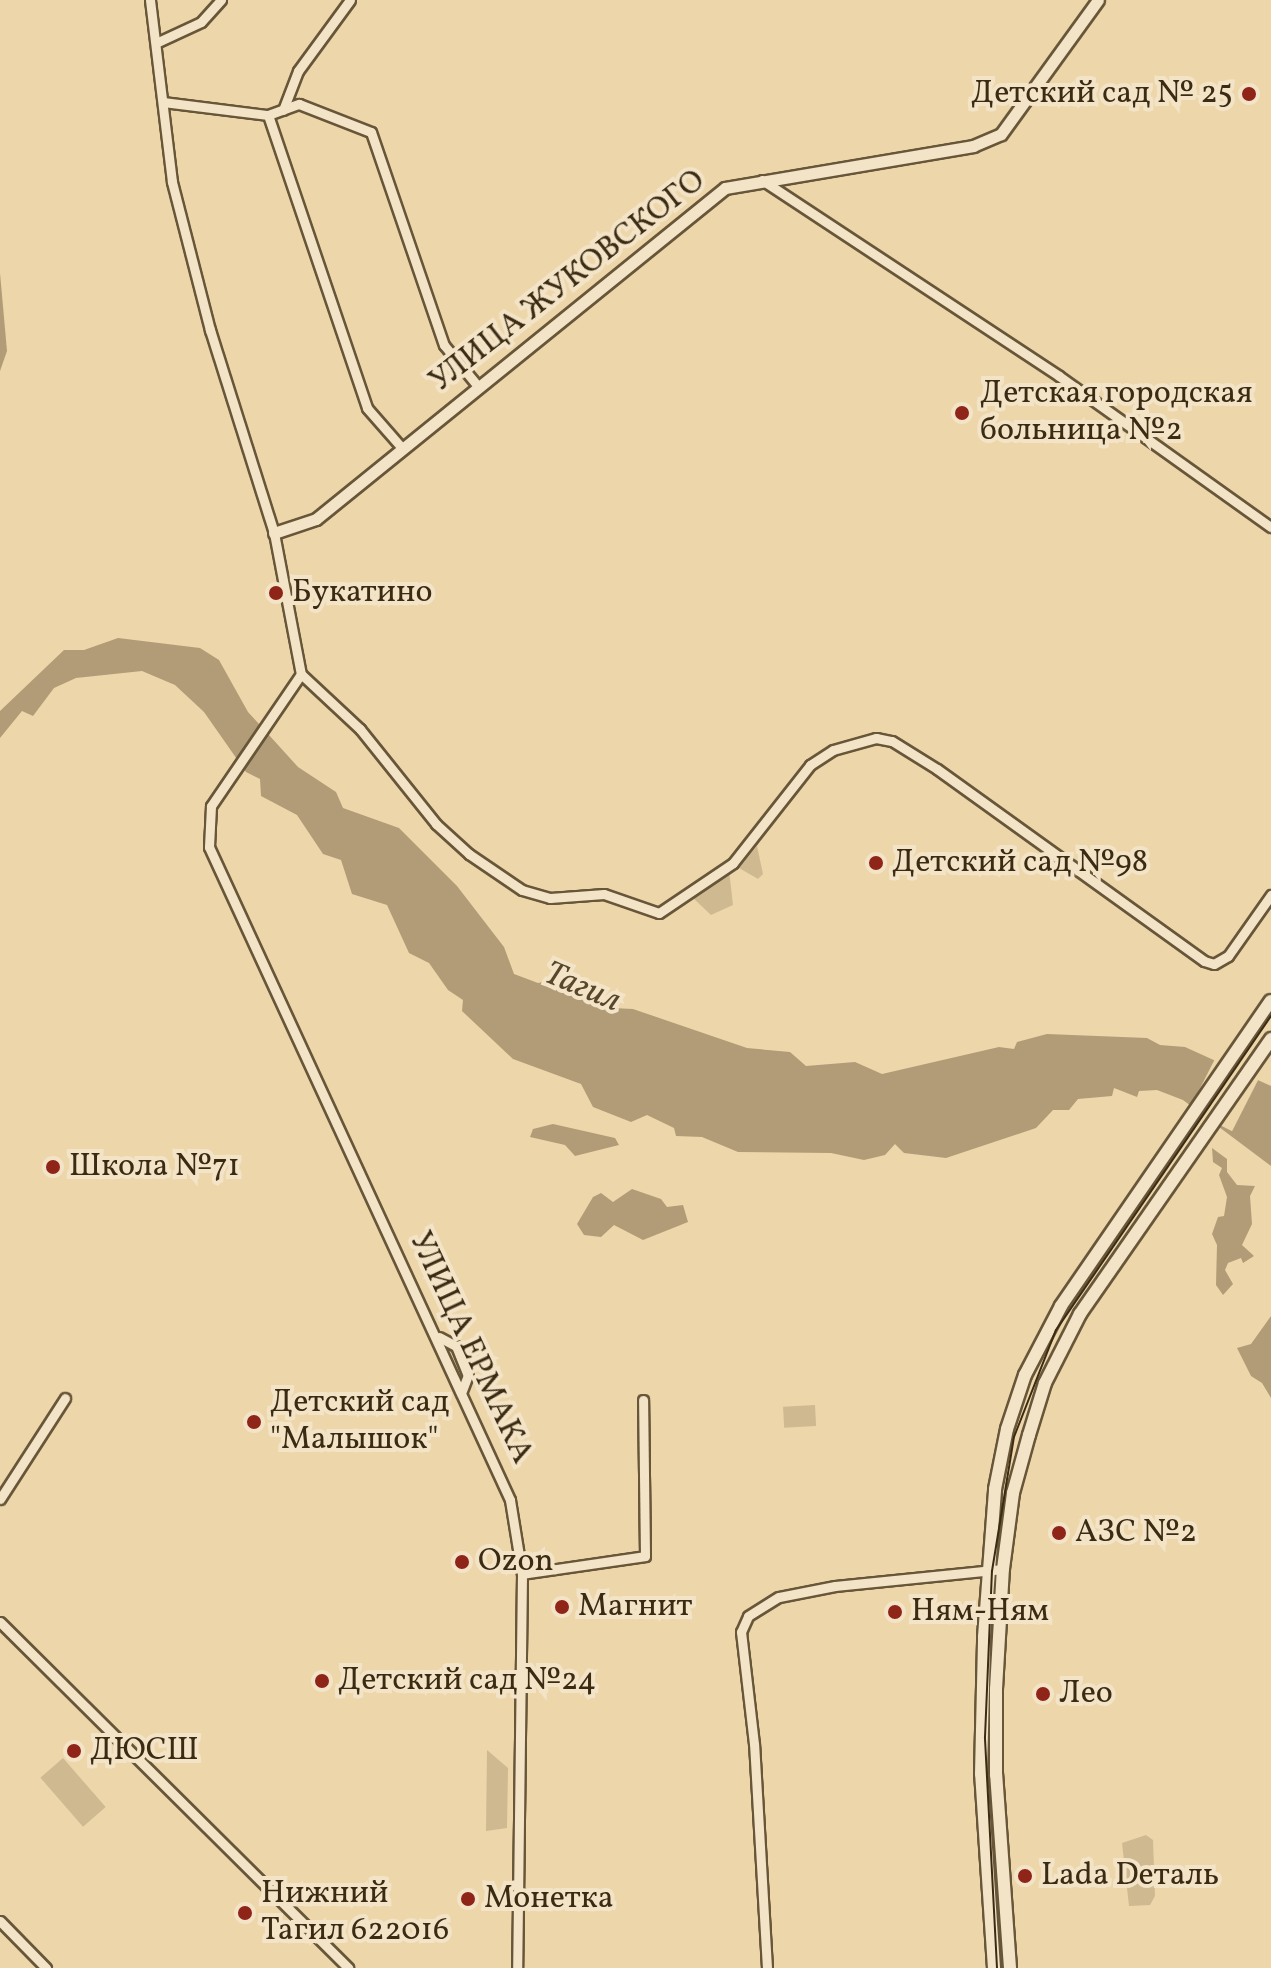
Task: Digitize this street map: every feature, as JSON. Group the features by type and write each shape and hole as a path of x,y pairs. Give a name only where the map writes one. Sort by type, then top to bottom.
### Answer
{"main road":[{"path":"994,1968 981,1774 987,1568 995,1489 1025,1375 1061,1306 1267,1007"},
{"path":"1010,1968 996,1775 1003,1569 1013,1493 1045,1383 1080,1314 1271,1039"}],"street":[{"path":"150,0 158,42 172,182 190,257 274,533 301,674 360,729 436,824 469,854 522,890 550,898 604,894 659,913 733,863 810,765 833,750 876,738 892,741 937,769 1204,961 1214,964 1228,956 1271,895"},
{"path":"158,42 201,22 221,0"},
{"path":"283,110 298,71 350,0"},
{"name":"УЛИЦА ЖУКОВСКОГО","path":"274,533 316,519 711,196 762,180 987,143 1018,115 1098,0"},
{"path":"163,102 268,115 299,104 371,132 444,345 477,385"},
{"path":"268,115 367,408 402,448"},
{"path":"762,180 1033,359 1271,527"},
{"name":"УЛИЦА ЕРМАКА","path":"301,674 283,704 220,790 207,823 217,872 438,1337 510,1500 522,1574 517,1968"},
{"path":"0,1499 65,1398"},
{"path":"522,1574 645,1556 643,1400"},
{"path":"767,1968 754,1744 741,1632 748,1616 779,1597 987,1568 1003,1569"},
{"path":"0,1622 349,1968"},
{"path":"0,1921 46,1968"}],"shaded area":[{"path":"0,273 7,351 0,371"},
{"path":"118,638 200,648 219,660 248,712 298,767 336,792 343,808 399,828 457,886 504,947 514,974 538,983 555,980 560,990 612,1008 633,1009 747,1048 790,1052 806,1066 855,1062 882,1074 999,1047 1014,1049 1017,1042 1047,1034 1147,1038 1160,1045 1185,1047 1271,1086 1271,1166 1183,1100 1157,1090 1139,1091 1137,1097 1114,1088 1112,1096 1078,1099 1069,1110 1053,1110 1036,1128 946,1158 904,1153 895,1144 885,1155 864,1160 831,1153 738,1152 702,1137 676,1136 674,1128 647,1115 631,1122 593,1107 581,1084 513,1059 462,1011 463,1000 448,990 429,963 409,953 387,905 352,894 341,860 323,854 297,815 261,796 260,779 246,772 204,712 175,685 142,671 76,678 54,688 33,716 22,711 0,738 0,711 64,650 84,650"},
{"path":"757,846 763,874 758,879 739,868"},
{"path":"729,870 733,905 711,915 692,897"},
{"path":"553,1124 615,1138 619,1145 575,1156 565,1145 530,1137 533,1129"},
{"path":"1212,1148 1227,1159 1227,1172 1237,1185 1255,1186 1250,1196 1252,1224 1242,1245 1254,1256 1243,1263 1241,1258 1228,1263 1225,1270 1233,1284 1223,1295 1216,1285 1217,1245 1212,1234 1218,1217 1224,1216 1227,1197 1219,1175 1222,1168 1213,1162"},
{"path":"632,1189 661,1199 667,1207 683,1205 688,1222 643,1240 614,1225 601,1237 584,1235 577,1224 593,1197 601,1193 613,1202"},
{"path":"1271,1316 1271,1398 1262,1383 1251,1376 1237,1348 1251,1344"},
{"path":"815,1405 816,1426 784,1428 783,1407"},
{"path":"487,1750 508,1768 507,1828 486,1831"},
{"path":"63,1758 106,1807 83,1827 40,1778"},
{"path":"1146,1835 1153,1840 1155,1896 1150,1905 1129,1906 1122,1843"}],"pier":[{"path":"1217,1055 1260,1077 1232,1131 1189,1109"}],"tram line":[{"path":"997,1968 985,1737 992,1571 1014,1437 1056,1330 1271,1016"}],"place":[{"name":"Детский сад № 25","path":"1249,94"},
{"name":"Детская городская больница №2","path":"962,413"},
{"name":"Букатино","path":"276,593"},
{"name":"Детский сад №98","path":"876,863"},
{"name":"Школа №71","path":"53,1167"},
{"name":"Детский сад \"Малышок\"","path":"254,1422"},
{"name":"АЗС №2","path":"1059,1533"},
{"name":"Ozon","path":"462,1562"},
{"name":"Магнит","path":"562,1607"},
{"name":"Ням-Ням","path":"895,1612"},
{"name":"Детский сад №24","path":"322,1681"},
{"name":"Лео","path":"1043,1694"},
{"name":"ДЮСШ","path":"74,1751"},
{"name":"Lada Dеталь","path":"1025,1876"},
{"name":"Монетка","path":"468,1899"},
{"name":"Нижний Тагил 622016","path":"245,1913"}],"water label":[{"name":"Тагил","path":"582,988"}]}
